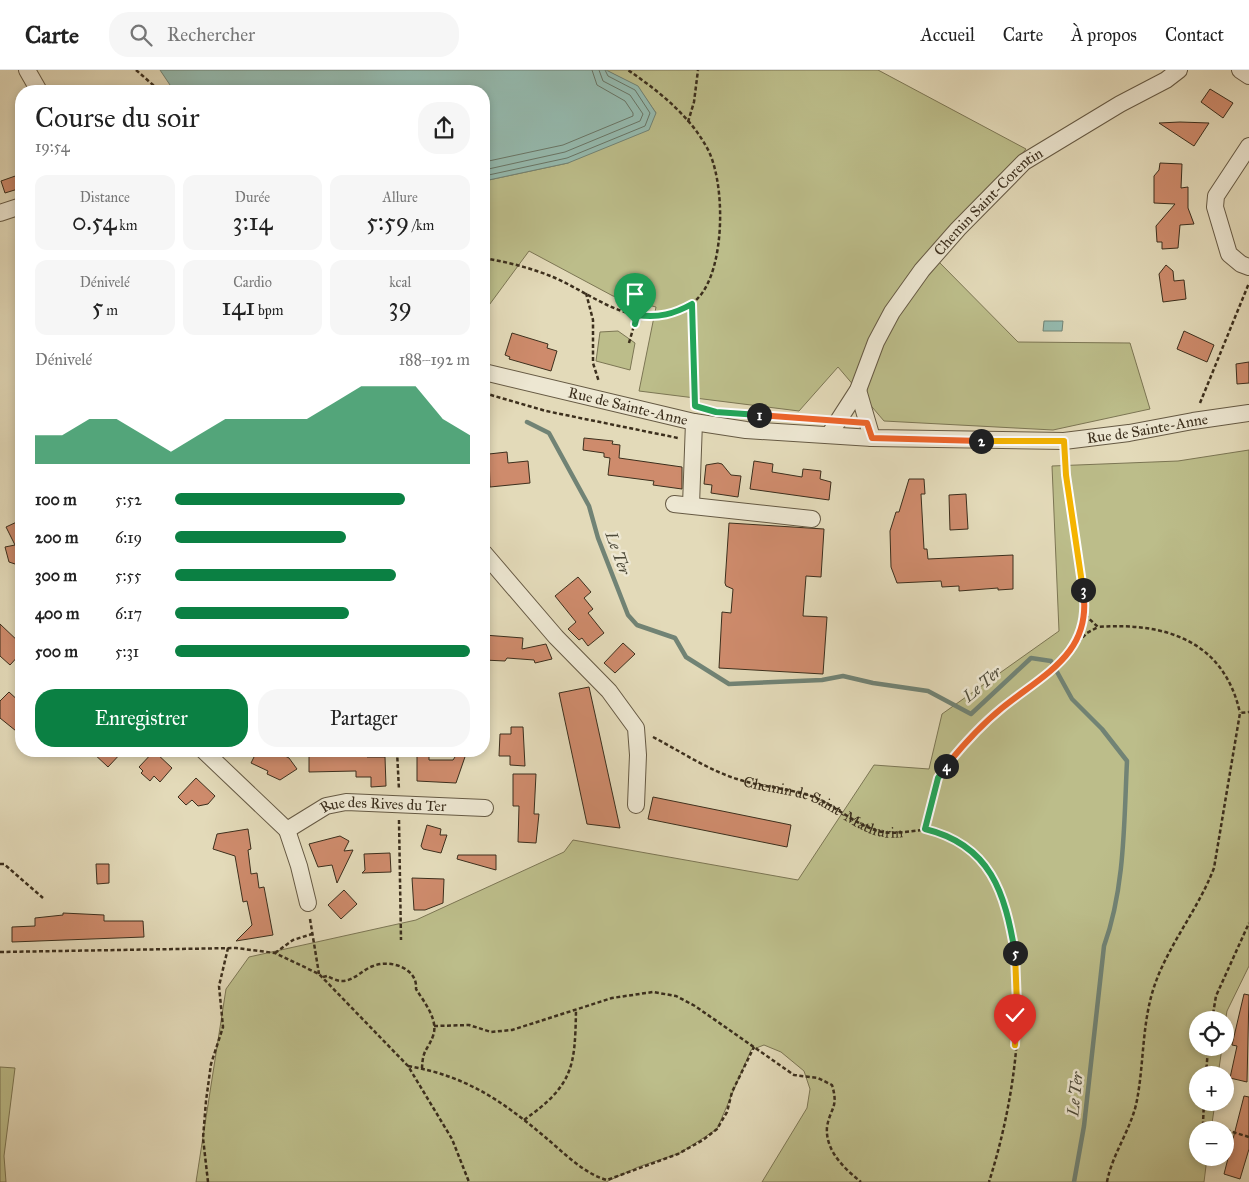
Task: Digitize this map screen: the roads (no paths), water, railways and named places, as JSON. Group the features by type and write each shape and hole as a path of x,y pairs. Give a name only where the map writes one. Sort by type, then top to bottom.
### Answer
{"street":[{"path":"27,70 36,85"},
{"name":"Chemin Saint-Corentin","path":"829,435 858,390 876,342 903,295 958,229 1009,176 1040,152 1166,80 1179,70"},
{"path":"1240,70 1249,76"},
{"path":"1249,146 1216,196 1215,207 1229,254 1241,264 1249,267"},
{"path":"0,213 15,208"},
{"name":"Rue de Sainte-Anne","path":"490,373 694,414 746,430 872,438 1064,441 1129,433 1193,420 1249,413"},
{"path":"858,390 872,438"},
{"path":"694,414 682,505 812,519"},
{"path":"490,560 556,637 609,691 636,728 638,755 636,805"},
{"path":"210,757 287,830 299,866 308,903"},
{"name":"Rue des Rives du Ter","path":"287,830 326,806 346,802 485,808"}],"water":[{"path":"160,70 606,70 638,86 656,113 649,130 568,163 490,180 490,85 170,85"},
{"path":"1044,321 1063,321 1062,331 1043,331"}],"waterway":[{"name":"Le Ter","path":"527,422 549,433 589,506 598,538 628,615 637,625 675,638 686,657 729,684 822,680 843,676 873,683 928,691 971,714 1031,658 1051,661 1072,699 1102,729 1127,761 1120,878 1111,924 1104,946 1084,1126 1074,1182"}]}
